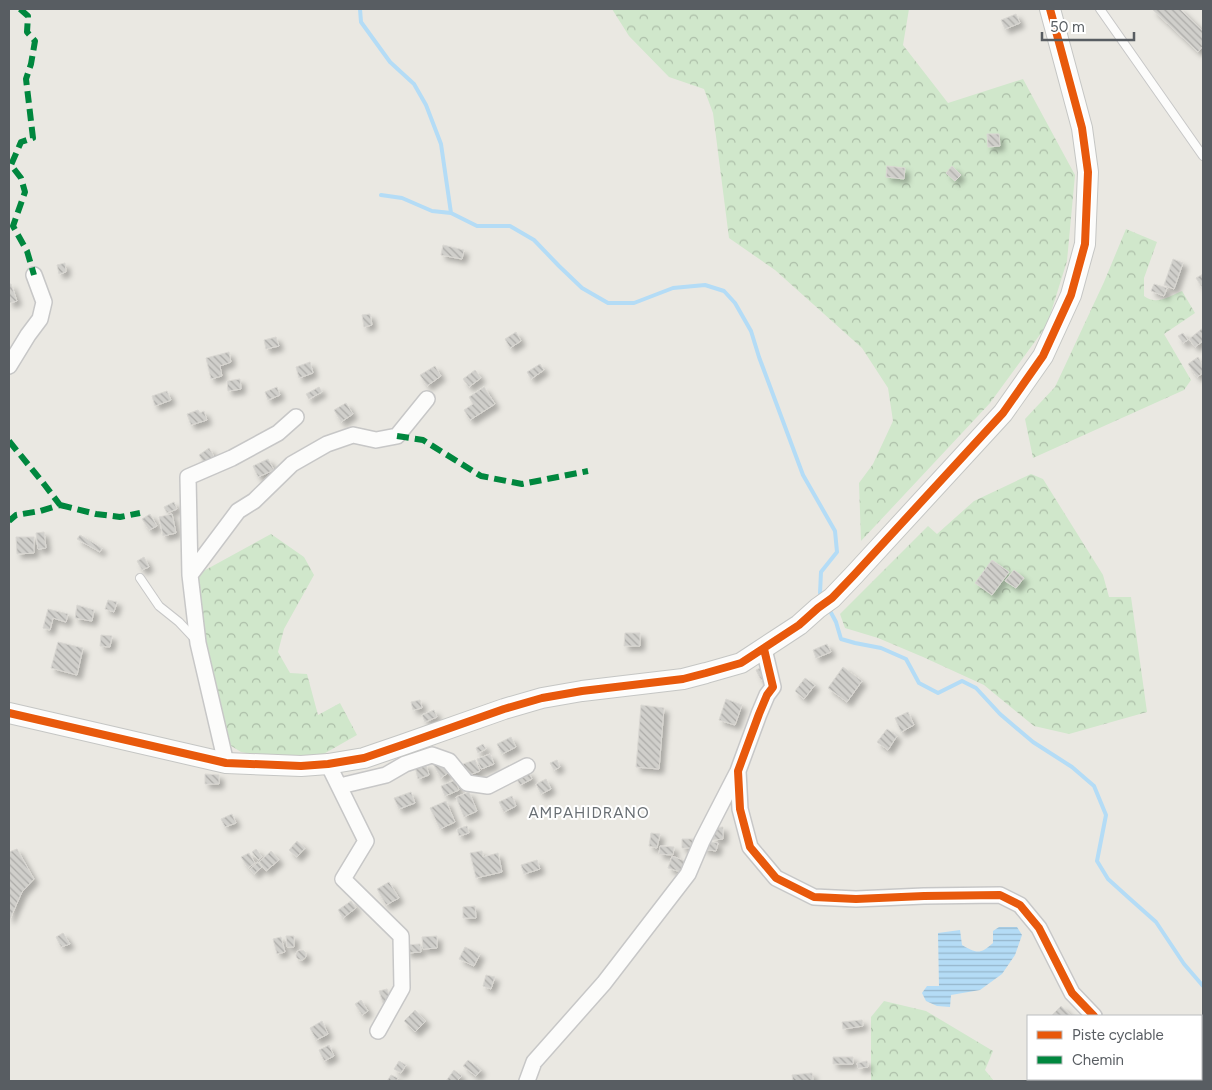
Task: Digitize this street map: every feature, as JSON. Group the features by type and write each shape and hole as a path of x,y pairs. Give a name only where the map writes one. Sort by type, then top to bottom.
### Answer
{"street":[{"path":"9,713 226,763 301,766 328,764 364,758 504,709 542,698 582,691 683,679 741,663 764,649 825,603 854,575 1003,413 1043,356 1072,295 1085,244 1088,172 1082,128 1050,9"},
{"path":"9,366 40,319 44,302 34,275"},
{"path":"190,575 238,512 254,501 292,464 326,444 353,435 376,440 397,436 427,399"},
{"path":"226,763 198,643 190,575 188,477 232,458 278,433 296,417"},
{"path":"527,1081 534,1062 604,983 688,874 702,841 738,771 759,714 767,695 773,687 764,649"},
{"path":"340,786 386,775 405,764 432,755 449,761 467,783 488,786 527,766"},
{"path":"328,764 366,841 343,879 401,936 402,988 378,1031"},
{"path":"738,771 740,809 750,847 776,878 814,897 856,899 1000,895 1020,905 1039,928 1072,994 1093,1015"}],"lane":[{"path":"1100,9 1203,156"},
{"path":"140,578 159,606 179,622 198,643"}],"green space":[{"path":"612,9 909,9 903,45 948,103 1023,79 1075,175 1067,261 1047,325 990,403 861,541 859,483 873,464 893,421 888,388 862,348 775,270 729,238 713,113 704,89 669,77 629,36"},
{"path":"1126,229 1157,242 1144,278 1144,296 1149,299 1158,300 1182,291 1195,313 1164,334 1191,380 1184,390 1033,458 1025,419 1055,387 1104,282"},
{"path":"1031,474 1043,479 1103,575 1109,597 1131,597 1147,712 1069,734 1034,726 984,685 878,638 845,628 840,614 928,526 937,534 974,501"},
{"path":"271,534 304,557 314,575 284,629 278,652 290,673 307,674 318,715 340,703 357,735 320,756 292,762 241,752 228,744 205,635 198,574"},
{"path":"884,1001 926,1011 993,1051 985,1070 994,1081 871,1081 871,1017"}],"water":[{"path":"999,927 1017,927 1022,935 1015,955 1002,974 980,990 951,995 950,1007 937,1006 926,1001 922,993 927,986 939,986 938,933 960,930 962,945 971,950 981,951 993,943 993,931"}],"building":[{"path":"1152,9 1180,9 1203,31 1203,46 1198,52"},
{"path":"1016,14 1020,23 1005,29 1001,20"},
{"path":"987,134 999,134 1000,146 988,147"},
{"path":"887,166 905,168 904,179 886,177"},
{"path":"952,166 961,175 955,181 946,173"},
{"path":"443,245 464,250 462,259 441,255"},
{"path":"1173,259 1183,263 1174,289 1164,285"},
{"path":"65,263 66,272 59,274 57,265"},
{"path":"1203,274 1203,289 1196,278"},
{"path":"9,284 11,284 17,301 9,303"},
{"path":"1154,284 1167,288 1164,296 1151,291"},
{"path":"370,314 372,325 364,327 362,315"},
{"path":"1203,328 1203,341 1195,347 1189,339"},
{"path":"516,332 521,341 510,348 505,339"},
{"path":"1183,333 1188,340 1183,343 1178,336"},
{"path":"276,337 279,346 266,349 264,340"},
{"path":"229,352 231,362 220,366 222,376 211,379 206,358"},
{"path":"1198,357 1203,366 1203,373 1197,377 1188,364"},
{"path":"310,362 313,373 299,378 296,367"},
{"path":"540,364 544,370 531,379 527,372"},
{"path":"435,366 441,376 427,386 420,375"},
{"path":"475,370 481,378 469,387 463,379"},
{"path":"240,379 241,389 228,391 227,381"},
{"path":"277,387 280,395 268,400 265,392"},
{"path":"319,387 322,392 309,399 306,394"},
{"path":"484,387 495,404 470,420 464,410 473,404 469,397"},
{"path":"167,391 171,400 155,406 152,396"},
{"path":"346,403 353,414 341,422 334,410"},
{"path":"198,410 200,413 204,411 207,420 191,425 187,414"},
{"path":"209,448 215,458 205,464 199,455"},
{"path":"268,459 274,470 258,477 253,466"},
{"path":"174,502 177,509 167,513 164,507"},
{"path":"150,514 157,526 149,530 142,519"},
{"path":"172,514 176,533 163,536 159,517"},
{"path":"44,532 46,548 38,549 36,533"},
{"path":"80,535 102,548 100,552 77,539"},
{"path":"16,537 34,537 34,553 17,554"},
{"path":"144,557 149,567 142,570 137,561"},
{"path":"992,560 1009,572 992,595 975,583"},
{"path":"1014,570 1024,578 1016,588 1005,581"},
{"path":"108,600 117,602 114,612 105,609"},
{"path":"77,605 94,610 92,621 75,618"},
{"path":"48,609 68,614 66,622 53,618 50,630 43,628"},
{"path":"625,633 640,633 640,646 624,646"},
{"path":"101,635 112,636 110,647 100,646"},
{"path":"58,642 83,648 77,675 51,668"},
{"path":"827,644 831,652 816,658 813,650"},
{"path":"762,667 767,677 761,680 756,670"},
{"path":"843,667 862,681 847,702 828,688"},
{"path":"805,678 815,685 804,699 795,691"},
{"path":"726,699 742,705 735,725 719,720"},
{"path":"420,700 422,708 413,710 411,702"},
{"path":"641,705 664,708 659,769 636,767"},
{"path":"434,710 437,717 425,722 422,715"},
{"path":"908,712 914,725 901,732 895,718"},
{"path":"887,729 897,736 888,750 877,742"},
{"path":"511,737 516,747 502,754 497,744"},
{"path":"483,744 486,749 478,753 476,748"},
{"path":"490,754 494,764 481,769 477,759"},
{"path":"441,760 448,773 441,778 433,764"},
{"path":"475,760 480,771 467,776 463,764"},
{"path":"557,760 560,767 554,770 550,763"},
{"path":"426,764 429,775 418,779 415,767"},
{"path":"528,771 532,779 520,785 516,778"},
{"path":"205,774 219,775 219,784 205,784"},
{"path":"546,779 551,789 541,794 536,784"},
{"path":"455,780 459,790 445,796 441,786"},
{"path":"411,792 415,803 399,809 394,798"},
{"path":"469,792 477,811 464,817 456,797"},
{"path":"512,796 516,806 504,812 499,802"},
{"path":"446,801 455,822 440,829 430,808"},
{"path":"232,814 236,823 225,827 221,819"},
{"path":"467,826 469,833 459,836 457,829"},
{"path":"723,827 723,839 713,840 713,828"},
{"path":"651,833 660,834 657,848 649,846"},
{"path":"682,839 693,839 693,848 682,848"},
{"path":"297,841 305,848 297,857 289,850"},
{"path":"704,841 718,843 716,851 703,849"},
{"path":"660,846 674,847 673,855 659,854"},
{"path":"17,849 34,879 22,892 9,919 9,852"},
{"path":"256,849 262,857 258,860 252,852"},
{"path":"271,851 279,860 266,871 259,862"},
{"path":"482,851 483,857 498,853 502,872 476,878 470,853"},
{"path":"249,853 255,863 248,868 241,857"},
{"path":"672,856 685,861 681,872 668,868"},
{"path":"537,860 540,869 524,874 521,865"},
{"path":"258,862 262,867 254,874 250,869"},
{"path":"389,882 399,898 386,905 377,889"},
{"path":"351,901 356,908 343,918 338,910"},
{"path":"475,906 476,918 463,918 463,907"},
{"path":"63,933 70,944 61,947 56,937"},
{"path":"286,936 294,936 294,947 287,947"},
{"path":"437,936 437,948 423,949 422,937"},
{"path":"281,937 285,952 277,954 273,939"},
{"path":"420,944 421,952 407,953 406,945"},
{"path":"465,947 480,954 474,966 459,959"},
{"path":"299,950 303,950 306,955 305,959 299,960 296,957 296,953"},
{"path":"486,975 495,977 491,989 483,986"},
{"path":"387,989 391,1001 383,1003 379,991"},
{"path":"361,1000 368,1011 362,1015 355,1004"},
{"path":"1061,1006 1071,1015 1052,1015"},
{"path":"415,1010 426,1021 415,1032 404,1021"},
{"path":"862,1020 863,1026 843,1029 842,1022"},
{"path":"322,1021 328,1034 316,1040 310,1028"},
{"path":"329,1045 334,1056 324,1061 319,1050"},
{"path":"833,1057 853,1057 853,1064 833,1064"},
{"path":"468,1060 481,1070 476,1076 463,1066"},
{"path":"399,1061 406,1065 401,1073 394,1069"},
{"path":"867,1061 868,1067 858,1068 857,1063"},
{"path":"454,1070 462,1076 457,1081 446,1081"},
{"path":"812,1073 813,1081 793,1081 792,1075"},
{"path":"391,1075 398,1078 396,1081 387,1081"},
{"path":"1076,1080 1077,1081 1039,1081"},
{"path":"1120,1080 1152,1080 1151,1081 1119,1081"}],"waterway":[{"path":"360,9 361,22 390,62 414,84 426,105 441,144 451,213"},
{"path":"381,195 402,198 432,211 451,213 477,226 510,226 534,240 582,288 608,303 634,303 673,288 705,285 724,291 735,303 751,331 803,475 835,531 837,552 821,572 820,593 823,598"},
{"path":"829,609 836,622 841,639 881,648 906,659 919,683 938,693 962,681 976,688 1000,714 1033,742 1072,767 1094,786 1106,815 1097,861 1108,879 1156,922 1184,964 1203,986"}],"marked path":[{"path":"20,9 28,16 27,32 35,41 26,79 33,138 21,142 11,165 21,178 25,192 13,226 27,251 34,275"},
{"path":"397,436 423,440 481,476 522,484 588,471"},
{"path":"9,441 60,505 16,515 9,521"},
{"path":"60,505 96,514 120,517 140,513"}],"cycle path":[{"path":"9,713 226,763 301,766 328,764 364,758 504,709 542,698 582,691 683,679 741,663 799,625 832,598 1003,413 1043,356 1071,295 1085,244 1088,172 1082,128 1050,9"},
{"path":"764,649 773,687 767,695 759,714 738,771 740,809 750,847 776,878 814,897 856,899 1000,895 1020,905 1039,928 1072,993 1093,1015"}],"district":[{"name":"AMPAHIDRANO","path":"589,813"}]}
